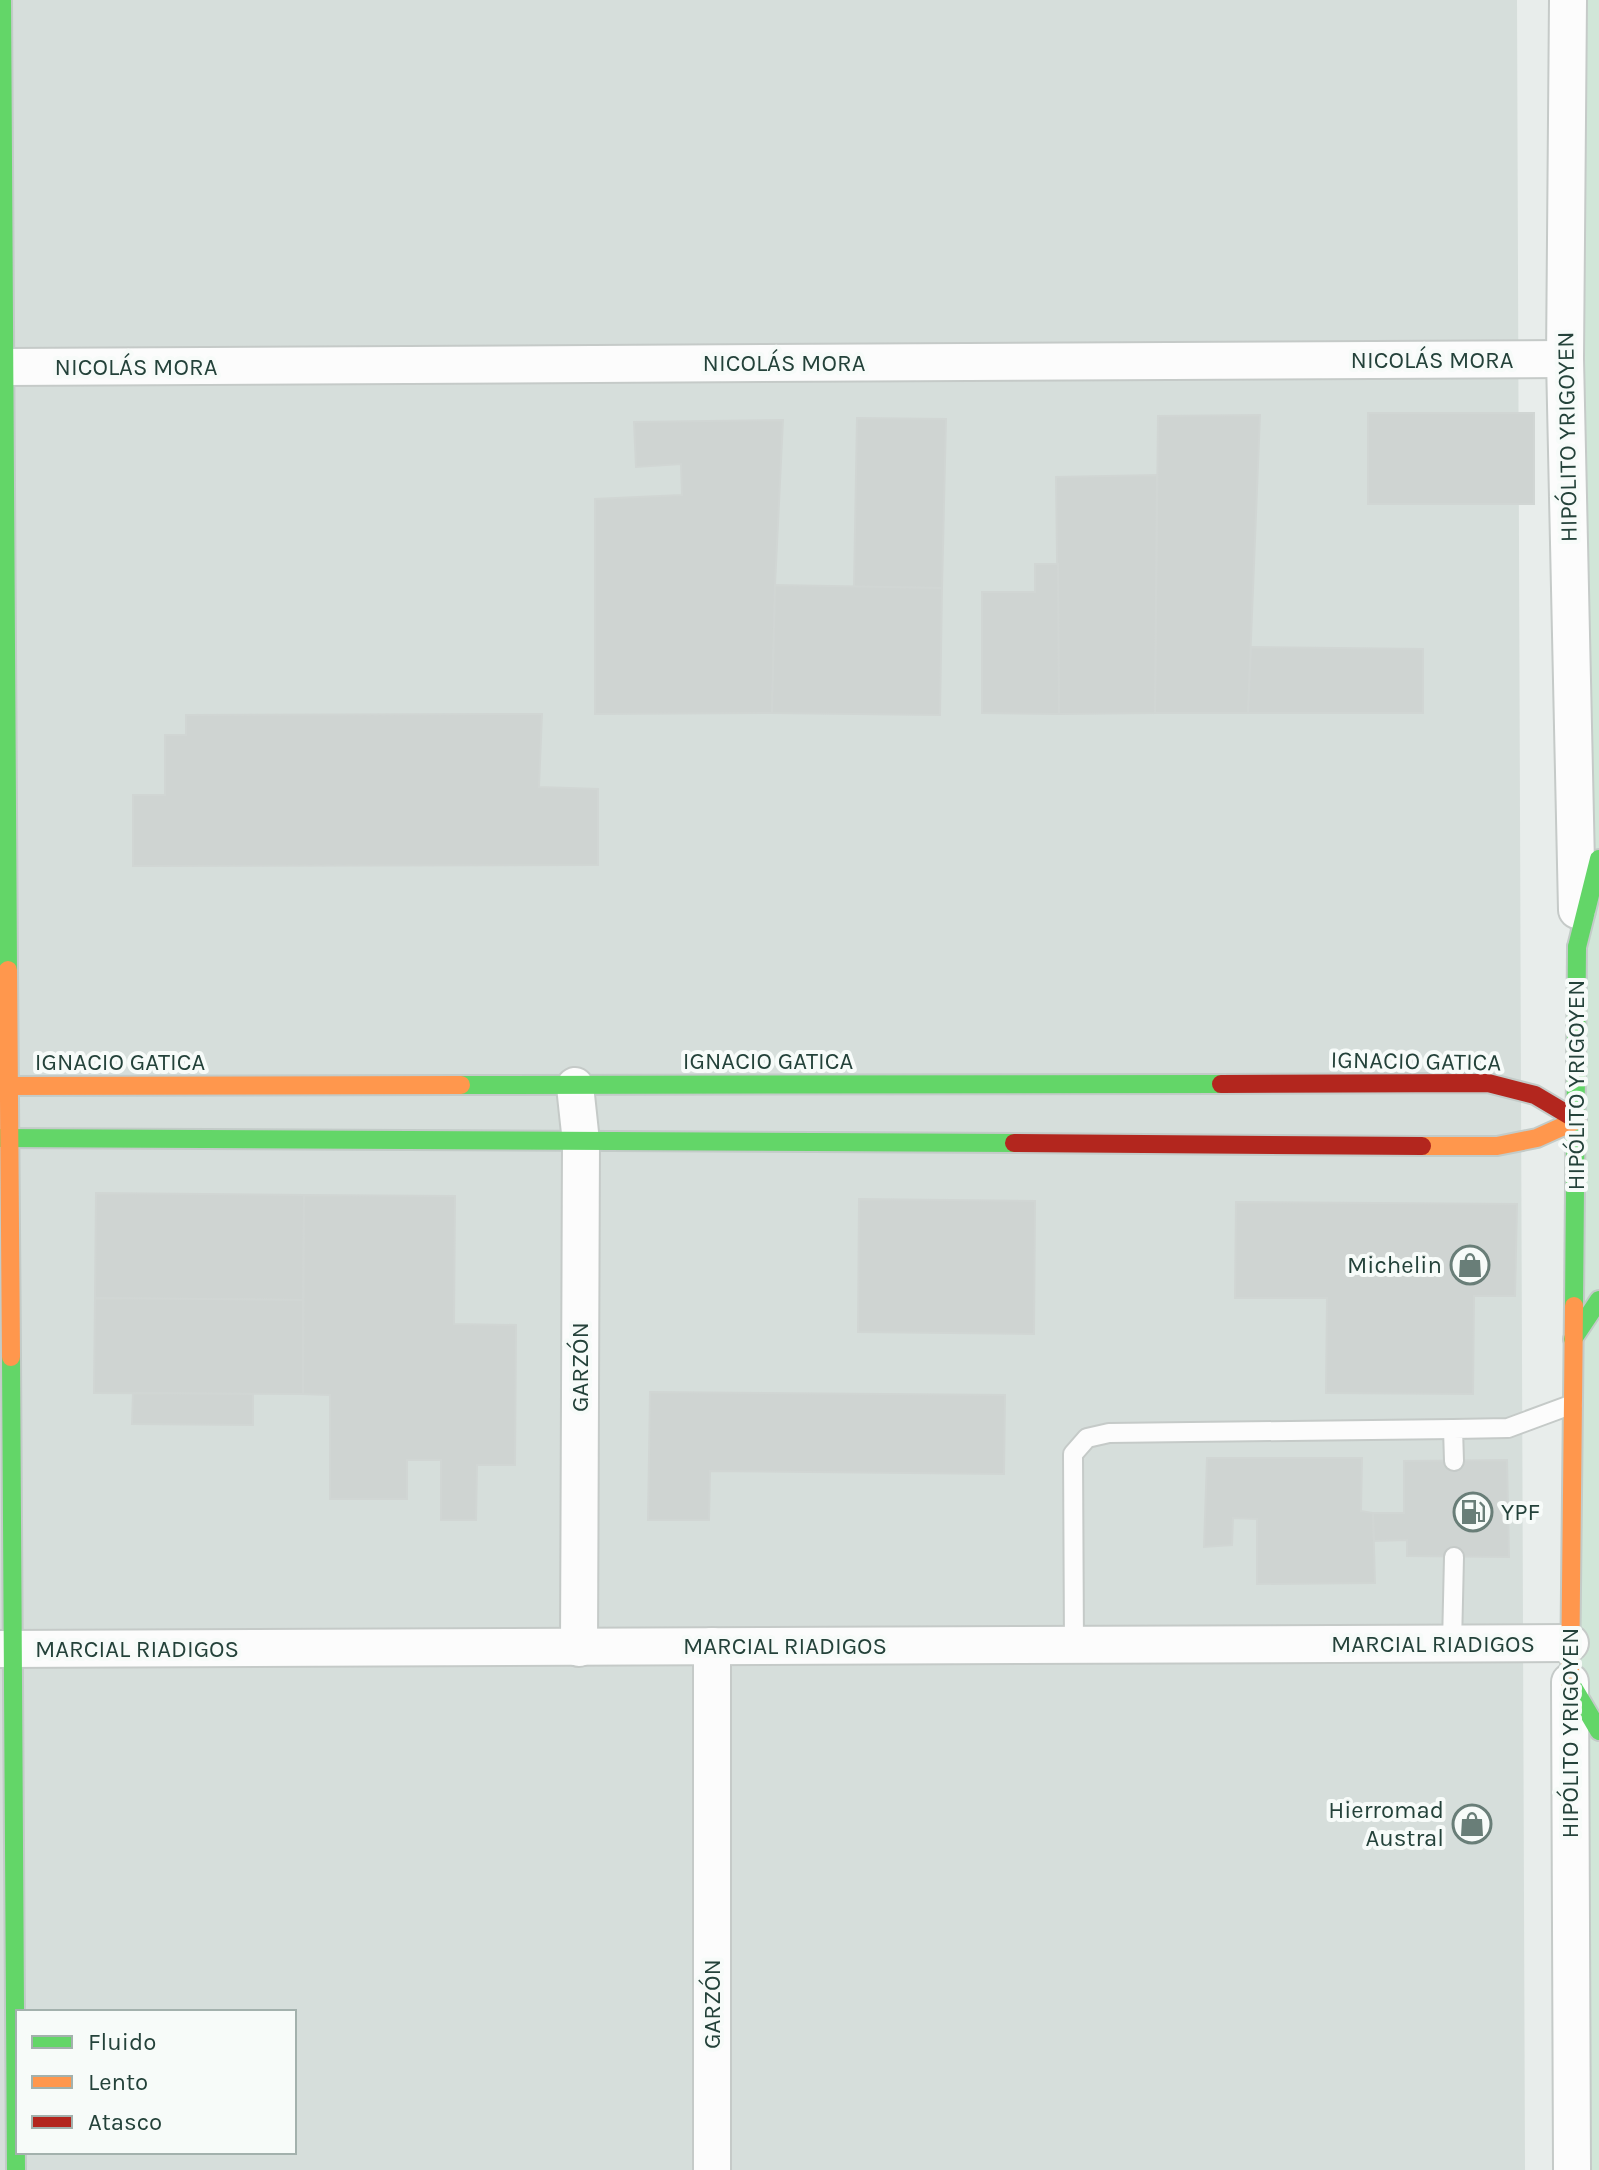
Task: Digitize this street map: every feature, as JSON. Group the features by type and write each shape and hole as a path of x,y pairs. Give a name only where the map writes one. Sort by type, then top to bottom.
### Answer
{"main road":[{"path":"2,0 6,1649 16,2170"},
{"path":"1577,947 1599,859"},
{"name":"HIPÓLITO YRIGOYEN","path":"1570,1682 1577,947"},
{"name":"IGNACIO GATICA","path":"4,1086 1488,1083 1534,1093 1557,1104 1577,1120"},
{"path":"4,1138 1497,1146 1537,1138 1577,1120 1599,1121"},
{"path":"1573,1339 1599,1300"},
{"path":"1570,1682 1599,1731"}],"street":[{"name":"HIPÓLITO YRIGOYEN","path":"1568,0 1565,359 1577,947"},
{"name":"NICOLÁS MORA","path":"4,367 1565,359"},
{"name":"GARZÓN","path":"575,1086 581,1142 579,1648"},
{"name":"MARCIAL RIADIGOS","path":"6,1649 1570,1643"},
{"name":"GARZÓN","path":"712,1646 712,2170"},
{"name":"HIPÓLITO YRIGOYEN","path":"1570,1682 1572,2170"}],"lane":[{"path":"1074,1645 1073,1454 1087,1438 1109,1433 1508,1428 1573,1404"},
{"path":"1453,1429 1454,1461"},
{"path":"1452,1644 1454,1557"}],"shaded area":[{"path":"0,0 1517,0 1525,2170 0,2170"}],"green space":[{"path":"1568,0 1599,0 1599,2170 1572,2170"}],"building":[{"path":"1368,413 1534,413 1534,504 1368,504"},
{"path":"1260,415 1248,713 1155,713 1158,416"},
{"path":"857,418 946,419 942,588 854,587"},
{"path":"783,420 772,713 595,714 595,499 682,495 681,464 636,467 634,422"},
{"path":"1157,475 1155,713 1059,714 1056,477"},
{"path":"1035,564 1058,564 1059,714 982,713 982,592 1035,592"},
{"path":"775,585 942,588 940,715 772,713"},
{"path":"1251,647 1423,649 1423,713 1248,713"},
{"path":"542,714 539,787 598,789 598,865 133,866 133,795 165,795 165,735 186,735 186,715"},
{"path":"96,1193 304,1195 303,1300 95,1298"},
{"path":"304,1195 455,1196 454,1324 516,1325 515,1465 477,1465 476,1520 441,1520 441,1460 407,1460 407,1499 330,1499 330,1395 303,1394"},
{"path":"859,1199 1035,1201 1034,1334 858,1332"},
{"path":"1236,1202 1517,1204 1515,1296 1474,1296 1473,1394 1326,1393 1327,1298 1235,1298"},
{"path":"95,1298 303,1300 303,1394 94,1393"},
{"path":"650,1392 1005,1395 1004,1474 710,1471 709,1520 648,1520"},
{"path":"133,1393 253,1394 253,1425 132,1424"},
{"path":"1207,1458 1362,1458 1361,1511 1373,1513 1375,1583 1257,1584 1257,1519 1233,1518 1232,1545 1204,1547"},
{"path":"1507,1460 1509,1557 1407,1556 1407,1540 1374,1541 1373,1513 1404,1513 1404,1461"}],"traffic: fast":[{"path":"2,0 8,970"},
{"path":"1577,947 1599,859"},
{"path":"1574,1306 1577,947"},
{"path":"461,1085 1221,1084"},
{"path":"0,1138 1014,1143"},
{"path":"1573,1339 1599,1300"},
{"path":"11,1357 16,2170"},
{"path":"1570,1682 1599,1731"}],"traffic: slow":[{"path":"8,970 11,1357"},
{"path":"0,1086 461,1085"},
{"path":"1422,1146 1497,1146 1537,1138 1577,1120"},
{"path":"1570,1682 1574,1306"}],"traffic: jam":[{"path":"1221,1084 1488,1083 1535,1095 1577,1120"},
{"path":"1014,1143 1422,1146"}],"place":[{"name":"Michelin","path":"1470,1265"},
{"name":"YPF","path":"1473,1512"},
{"name":"Hierromad Austral","path":"1472,1824"}]}
